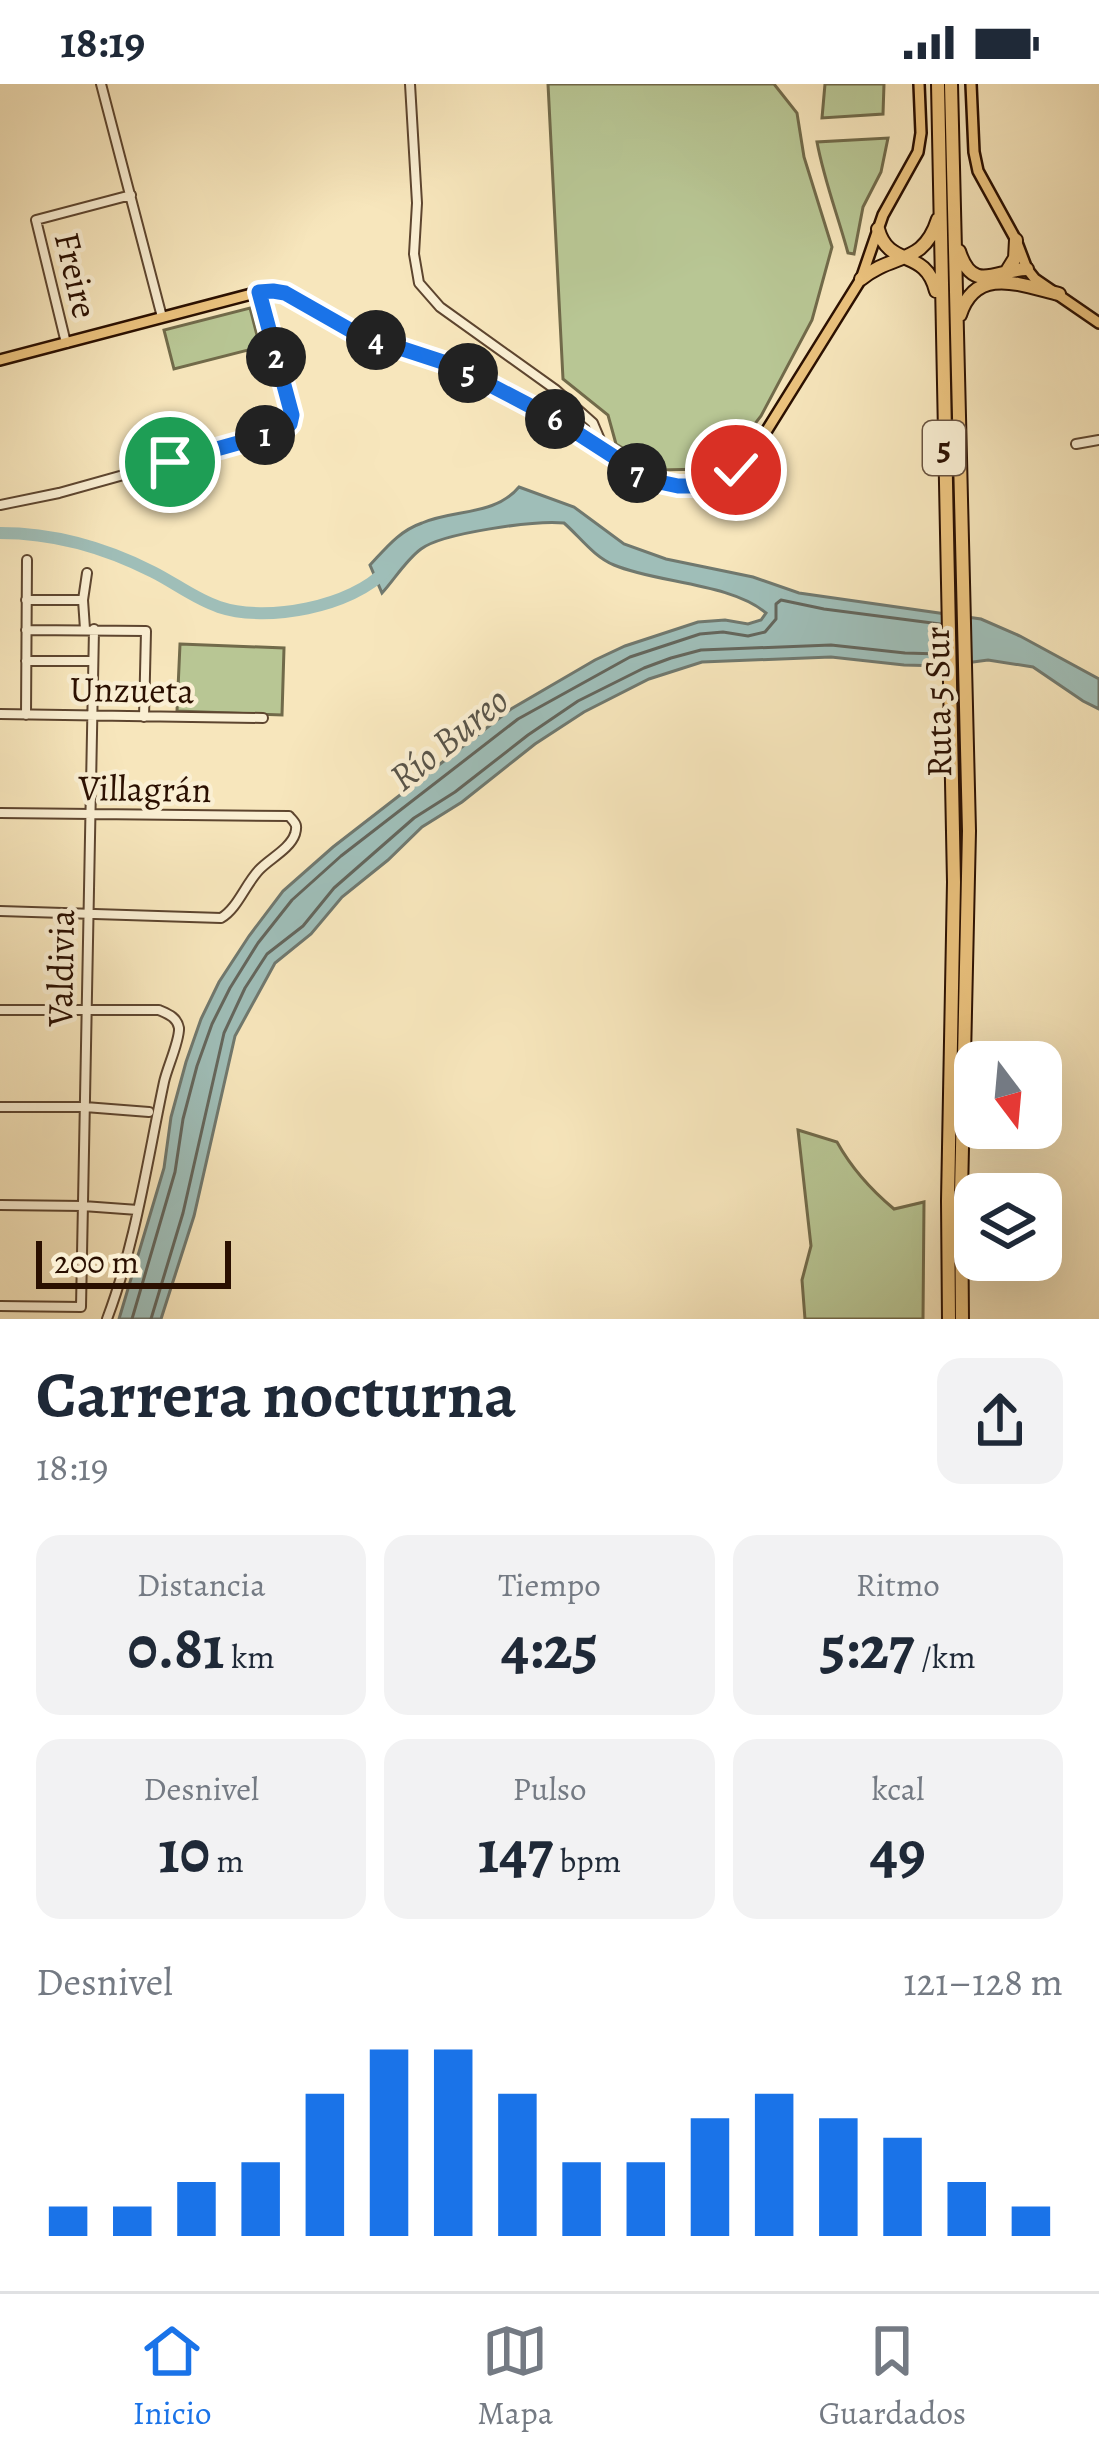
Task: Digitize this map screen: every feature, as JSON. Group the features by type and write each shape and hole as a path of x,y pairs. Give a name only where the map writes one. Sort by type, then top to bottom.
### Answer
{"highway":[{"name":"Ruta 5 Sur","path":"938,84 954,939 950,1319"},
{"name":"Ruta 5 Sur","path":"951,84 970,882 962,1319"},
{"path":"861,279 927,243 940,206"},
{"path":"878,230 884,245 928,271 942,315"},
{"path":"954,232 968,270 986,278 1018,280 1027,269"},
{"path":"1008,278 1016,240"},
{"path":"870,259 902,257"},
{"path":"956,327 965,299 985,284 1008,278 1059,294"}],"main road":[{"path":"0,360 259,292 285,293 357,334 452,365 526,402 640,475 669,485 698,486 731,475 770,427 861,279 878,230 920,146 920,84"},
{"path":"971,84 978,171 1027,269 1099,323"}],"street":[{"path":"101,84 162,317"},
{"path":"410,84 418,283 440,307 556,390 593,423 604,449"},
{"name":"Freire","path":"66,343 36,220 130,195"},
{"path":"0,505 281,431 290,424 292,415 259,292"},
{"path":"1076,444 1099,440"},
{"path":"26,715 28,560"},
{"name":"Valdivia","path":"0,1306 81,1307 93,661 83,600 87,573"},
{"path":"26,600 83,600"},
{"path":"26,630 146,631 144,717"},
{"path":"26,661 93,661"},
{"name":"Unzueta","path":"0,714 263,718"},
{"name":"Villagrán","path":"0,813 289,816 296,825 292,841 257,872 227,916 88,913"},
{"path":"0,911 88,913"},
{"path":"0,1010 159,1010 173,1017 179,1031 138,1210 107,1319"},
{"path":"0,1107 148,1112"},
{"path":"0,1205 138,1210"}],"green space":[{"path":"548,84 774,84 797,113 804,157 832,247 812,320 761,416 723,465 658,470 616,444 608,415 563,379"},
{"path":"825,84 884,84 883,114 822,118"},
{"path":"888,138 881,172 863,207 854,254 848,253 817,142"},
{"path":"250,308 260,347 174,369 164,330"},
{"path":"180,644 284,648 282,715 177,711"},
{"path":"798,1130 837,1142 862,1178 894,1209 924,1202 923,1319 805,1319 802,1280 811,1246"}],"water":[{"path":"519,487 574,507 624,544 666,559 753,577 799,593 981,619 1099,679 1099,709 1033,667 988,660 943,666 831,657 702,662 649,679 584,712 422,827 275,963 235,1036 194,1216 161,1319 119,1319 201,1019 219,982 283,891 511,709 595,660 698,622 748,624 766,613 714,589 614,565 564,523 490,529 432,543 410,559 382,593 370,565 400,535 434,519 498,503"}],"waterway":[{"path":"0,533 60,539 98,549 210,604 238,612 284,612 331,602 371,583 386,570"}],"route":[{"path":"170,462 281,431 290,424 292,415 259,292 273,291 304,302 357,334 436,358 515,396 650,480 698,486 736,470"}],"water label":[{"name":"Río Bureo","path":"448,738"}]}
